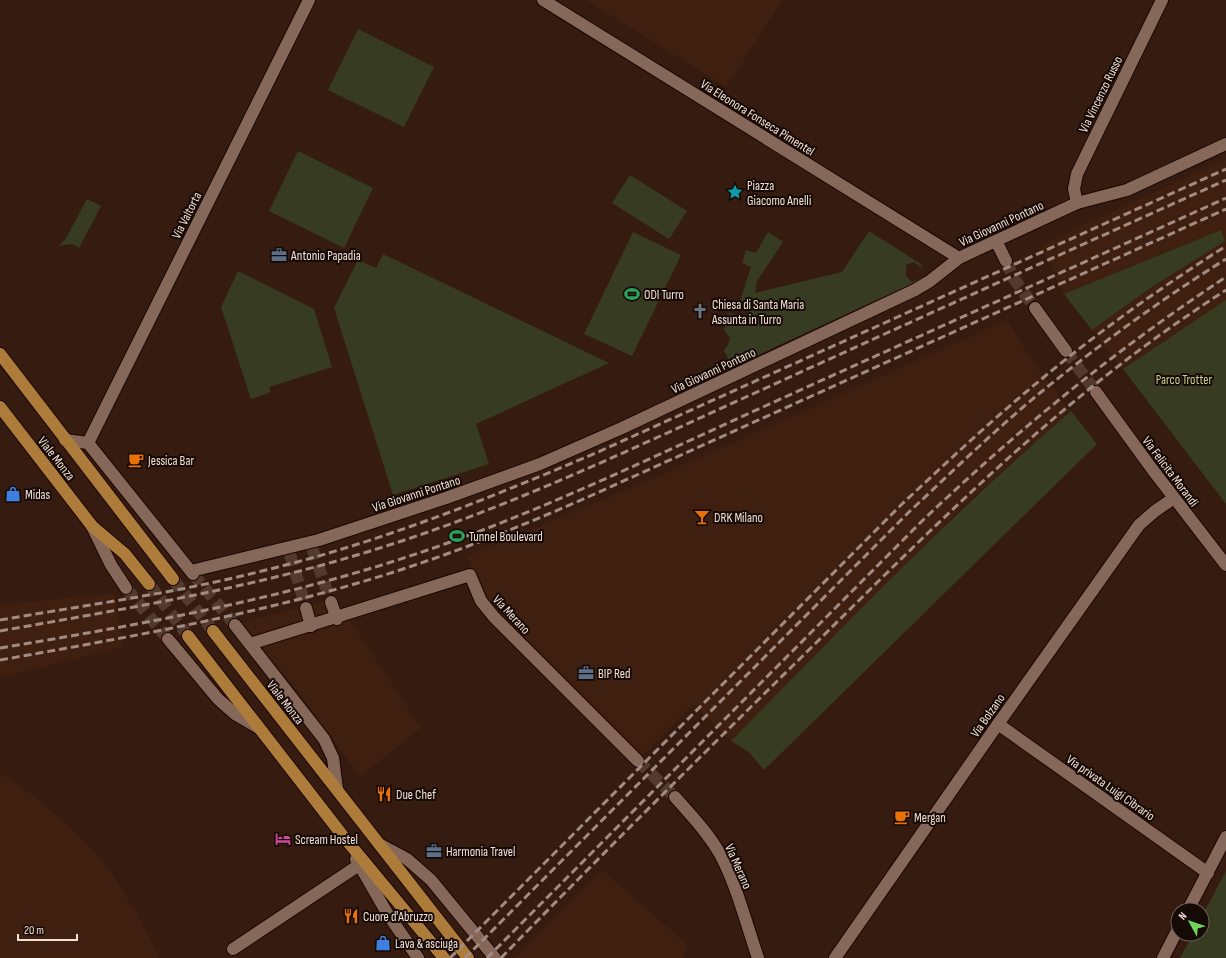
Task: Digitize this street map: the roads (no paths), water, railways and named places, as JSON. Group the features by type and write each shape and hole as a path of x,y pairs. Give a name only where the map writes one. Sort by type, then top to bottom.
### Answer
{"main road":[{"name":"Viale Monza","path":"0,354 173,579"},
{"name":"Viale Monza","path":"0,407 92,526 126,554 149,584"},
{"name":"Viale Monza","path":"213,631 468,958"},
{"path":"188,636 343,836 444,958"}],"street":[{"name":"Via Valtorta","path":"88,443 309,0"},
{"name":"Via Eleonora Fonseca Pimentel","path":"543,0 959,258"},
{"name":"Via Vincenzo Russo","path":"1077,203 1074,189 1077,174 1162,0"},
{"name":"Via Giovanni Pontano","path":"88,443 192,572 289,551 311,545 446,498 557,457 915,290 930,281 959,258 1077,203 1127,190 1226,144"},
{"path":"996,241 1006,261"},
{"path":"1035,308 1066,351"},
{"name":"Via Felicita Morandi","path":"1096,392 1174,498 1226,565"},
{"name":"Viale Monza","path":"65,440 88,443"},
{"name":"Via Bolzano","path":"835,958 998,724 1140,525 1155,511 1174,498"},
{"name":"Viale Monza","path":"92,526 111,566 126,588"},
{"name":"Via Merano","path":"250,644 470,575 481,601 494,617 638,760"},
{"path":"331,602 336,618"},
{"path":"306,608 311,626"},
{"name":"Viale Monza","path":"235,625 324,739 333,758 337,789"},
{"path":"168,639 218,699 235,714 260,729"},
{"name":"Via privata Luigi Cibrario","path":"998,724 1208,873"},
{"name":"Via Merano","path":"675,797 698,822 720,853 734,887 758,958"},
{"path":"343,836 387,913 418,958"},
{"path":"1192,902 1226,837"},
{"name":"Viale Monza","path":"379,844 407,860 431,880 495,958"},
{"path":"233,949 359,865"},
{"path":"1163,958 1171,942"}],"tunnel":[{"path":"1006,261 1014,279 1035,308"},
{"path":"1066,351 1096,392"},
{"path":"312,548 331,602"},
{"path":"290,554 306,608"},
{"path":"193,574 235,625"},
{"path":"173,579 213,631"},
{"path":"149,584 188,636"},
{"path":"126,588 168,639"},
{"path":"638,761 675,797"}],"railway":[{"path":"0,620 131,598 230,579 305,560 432,519 598,452 1226,169"},
{"path":"0,631 185,597 276,577 367,552 467,518 516,499 613,457 1226,180"},
{"path":"0,648 168,618 279,593 388,563 483,530 564,497 1226,198"},
{"path":"0,660 211,620 295,600 369,580 464,548 588,497 1226,209"},
{"path":"450,958 901,505 954,456 1025,392 1110,325 1226,246"},
{"path":"465,958 909,512 978,447 1032,399 1093,351 1159,303 1226,259"},
{"path":"487,958 919,524 955,490 1029,425 1105,363 1145,333 1226,277"},
{"path":"501,958 702,755 919,541 967,496 1065,409 1117,367 1170,328 1226,290"}],"place":[{"name":"Piazza Giacomo Anelli","path":"735,192"},
{"name":"Antonio Papadia","path":"279,255"},
{"name":"ODI Turro","path":"632,294"},
{"name":"Chiesa di Santa Maria Assunta in Turro","path":"700,311"},
{"name":"Jessica Bar","path":"136,460"},
{"name":"Midas","path":"13,494"},
{"name":"DRK Milano","path":"702,517"},
{"name":"Tunnel Boulevard","path":"457,536"},
{"name":"BIP Red","path":"586,673"},
{"name":"Due Chef","path":"384,794"},
{"name":"Mergan","path":"902,817"},
{"name":"Scream Hostel","path":"283,839"},
{"name":"Harmonia Travel","path":"434,851"},
{"name":"Cuore d'Abruzzo","path":"351,916"},
{"name":"Lava & asciuga","path":"383,943"}],"park label":[{"name":"Parco Trotter","path":"1184,379"}]}
